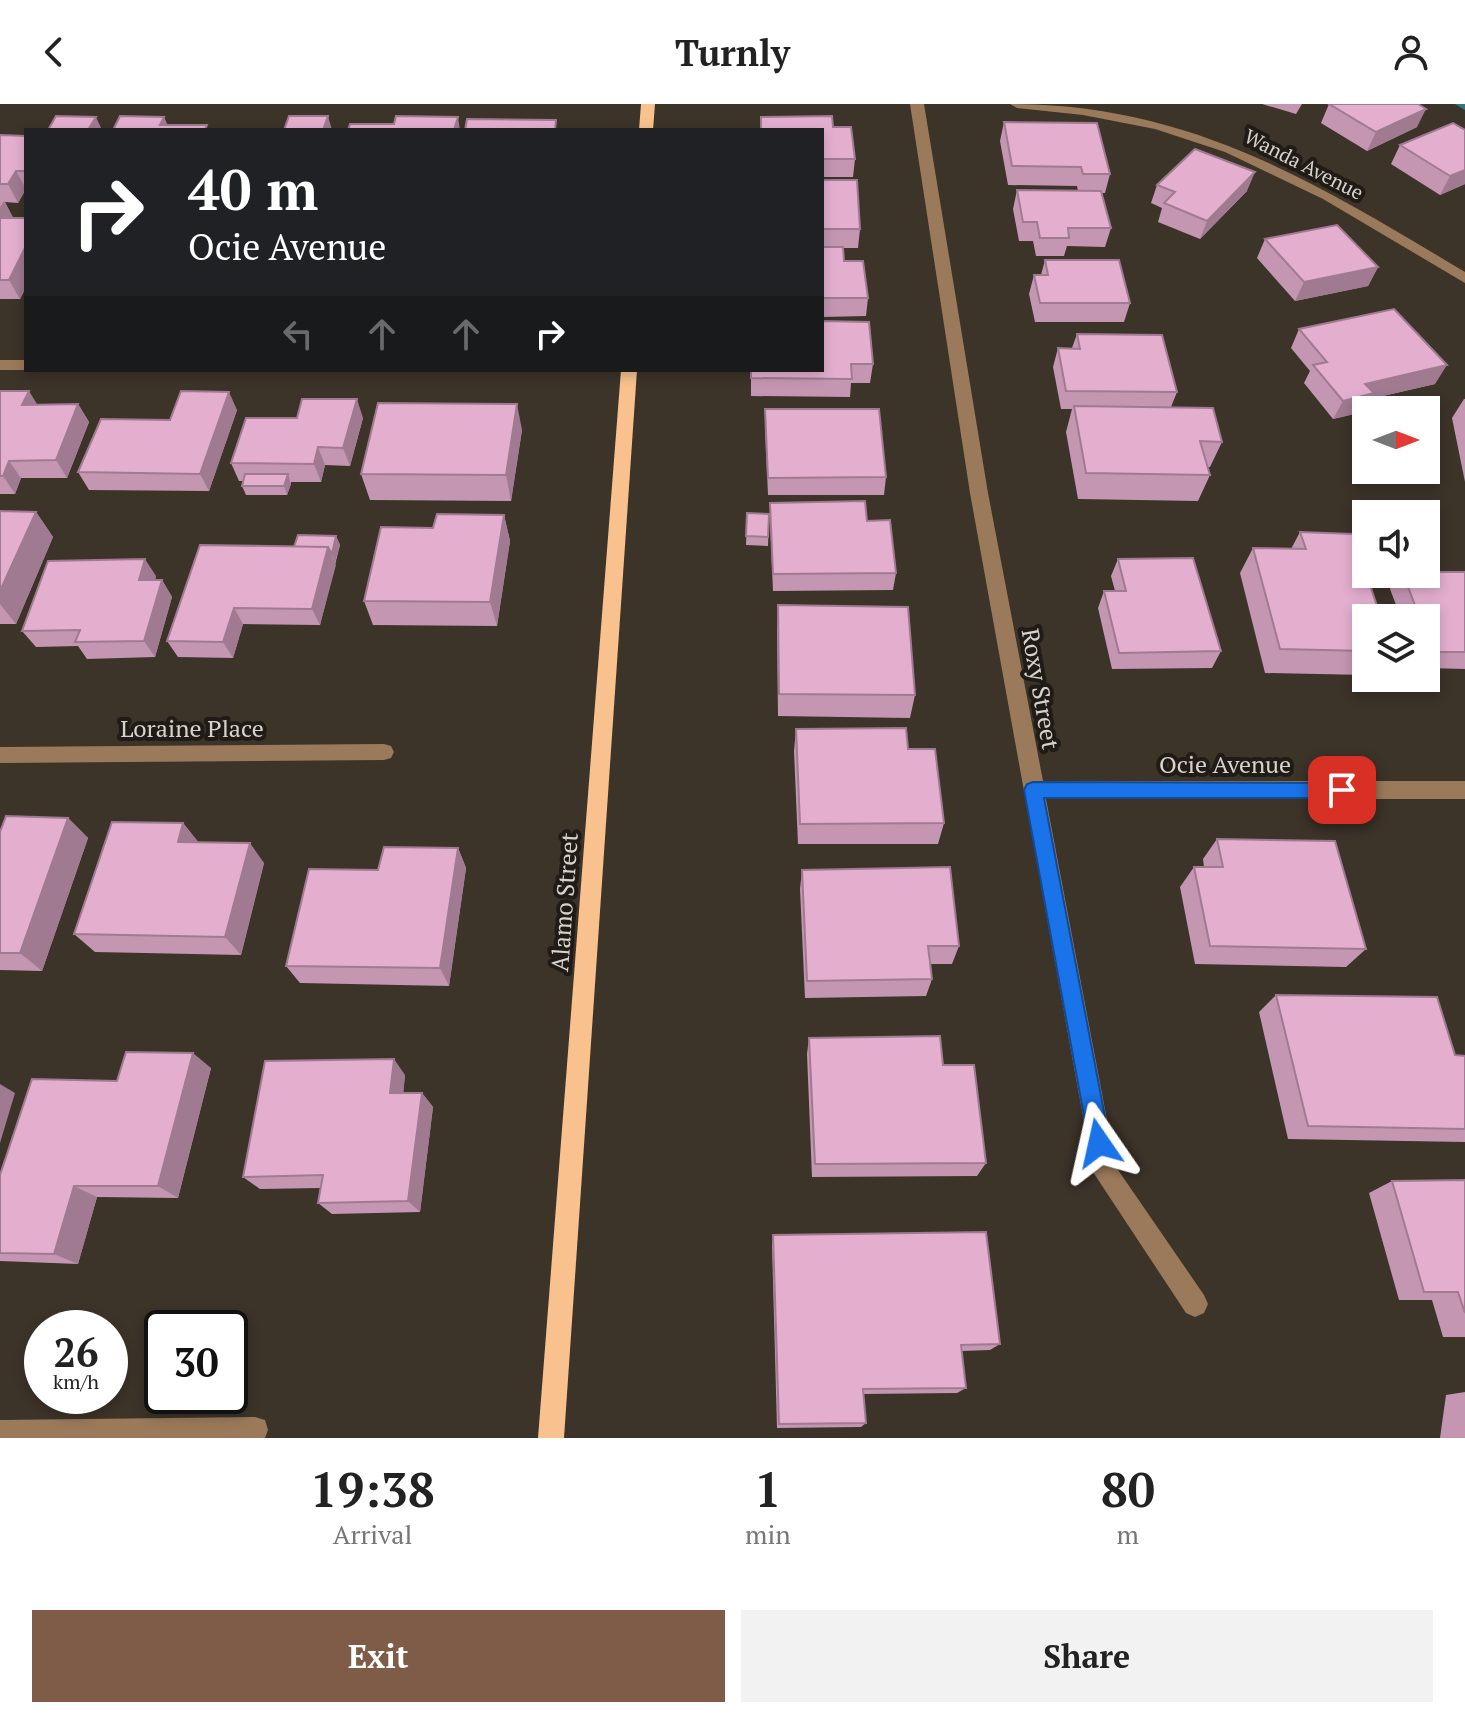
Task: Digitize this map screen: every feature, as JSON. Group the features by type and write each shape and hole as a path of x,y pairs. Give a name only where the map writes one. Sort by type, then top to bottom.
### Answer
{"main road":[{"path":"646,128 648,104"},
{"name":"Alamo Street","path":"551,1438 629,372"}],"street":[{"name":"Roxy Street","path":"917,104 979,493 1105,1172 1195,1304"},
{"name":"Wanda Avenue","path":"1017,104 1083,111 1143,123 1230,149 1328,196 1465,278"},
{"path":"0,365 24,365"},
{"name":"Loraine Place","path":"0,755 384,752"},
{"name":"Ocie Avenue","path":"1033,790 1465,790"},
{"path":"0,1433 255,1430"}],"building":[{"path":"1329,104 1418,104 1426,109 1376,132"},
{"path":"56,116 96,117 89,128 49,128"},
{"path":"120,116 164,117 160,125 207,125 206,128 114,128"},
{"path":"289,116 328,116 324,128 285,128"},
{"path":"396,116 458,117 455,128 349,128 350,124 394,124"},
{"path":"832,116 833,127 851,127 855,159 824,159 824,128 761,128 761,117"},
{"path":"467,119 556,120 555,128 465,128"},
{"path":"1004,122 1097,123 1110,174 1083,174 1081,167 1012,166"},
{"path":"1453,123 1465,130 1465,170 1450,176 1400,145"},
{"path":"0,135 24,136 24,171 16,171 8,184 0,184"},
{"path":"1195,149 1255,172 1207,221 1164,203 1175,192 1157,185"},
{"path":"824,180 857,180 860,229 824,229"},
{"path":"1017,190 1101,191 1111,228 1068,228 1069,238 1040,238 1037,222 1023,222"},
{"path":"0,218 24,218 24,250 9,280 0,280"},
{"path":"1337,225 1378,267 1304,282 1265,239"},
{"path":"824,247 843,247 844,261 863,261 868,298 824,298"},
{"path":"1045,260 1119,260 1130,303 1040,303 1034,275 1048,275"},
{"path":"1394,309 1447,365 1365,384 1374,393 1352,396 1343,401 1313,365 1327,362 1299,329"},
{"path":"824,321 869,322 873,364 851,364 852,379 751,378 751,372 824,372"},
{"path":"1077,334 1162,335 1177,392 1066,391 1058,348 1080,349"},
{"path":"0,391 29,391 22,405 78,404 56,460 9,461 3,476 0,476"},
{"path":"181,391 229,392 200,474 78,472 101,419 170,420"},
{"path":"302,399 357,399 343,448 318,447 314,464 231,463 246,418 297,418"},
{"path":"378,403 517,404 506,475 361,474"},
{"path":"1074,406 1213,408 1222,442 1200,441 1210,475 1086,473"},
{"path":"765,409 879,409 886,477 768,478"},
{"path":"245,474 288,474 284,486 242,486"},
{"path":"865,501 867,521 890,520 896,573 773,574 770,503"},
{"path":"0,511 36,512 0,591"},
{"path":"747,513 769,514 768,537 746,536"},
{"path":"437,514 504,515 490,602 364,601 381,527 433,528"},
{"path":"1300,532 1352,534 1352,588 1371,588 1376,604 1352,604 1352,651 1280,649 1253,548 1306,549"},
{"path":"298,535 336,536 332,554 328,547 294,547"},
{"path":"200,545 328,547 312,609 234,608 223,642 167,641"},
{"path":"1193,558 1221,651 1119,653 1104,591 1126,591 1118,559"},
{"path":"145,559 139,580 162,580 144,641 75,642 80,630 22,631 48,561"},
{"path":"1440,572 1465,572 1465,652 1440,652 1440,604 1415,604 1408,588 1440,588"},
{"path":"778,605 908,607 915,695 779,694"},
{"path":"906,728 908,749 935,749 944,823 800,824 796,729"},
{"path":"6,816 68,818 20,953 0,953 0,832"},
{"path":"112,822 183,823 178,842 250,843 225,937 74,934"},
{"path":"1217,839 1335,841 1366,949 1210,946 1194,867 1223,867"},
{"path":"384,847 458,848 440,968 286,966 309,869 378,870"},
{"path":"950,867 959,946 928,946 932,979 807,981 802,870"},
{"path":"1276,995 1437,997 1455,1055 1465,1056 1465,1129 1308,1126"},
{"path":"940,1036 943,1065 974,1065 986,1163 815,1164 809,1038"},
{"path":"126,1052 193,1053 158,1186 74,1186 54,1254 0,1253 0,1175 32,1079 117,1081"},
{"path":"394,1059 390,1093 422,1093 408,1201 318,1203 323,1175 243,1177 265,1061"},
{"path":"1465,1180 1465,1313 1458,1292 1424,1292 1392,1181"},
{"path":"986,1232 1000,1344 961,1345 966,1388 863,1389 866,1423 779,1424 773,1235"}],"waterway":[{"path":"1460,104 1465,107"}],"route":[{"path":"1099,1143 1033,790 1342,790"}]}
